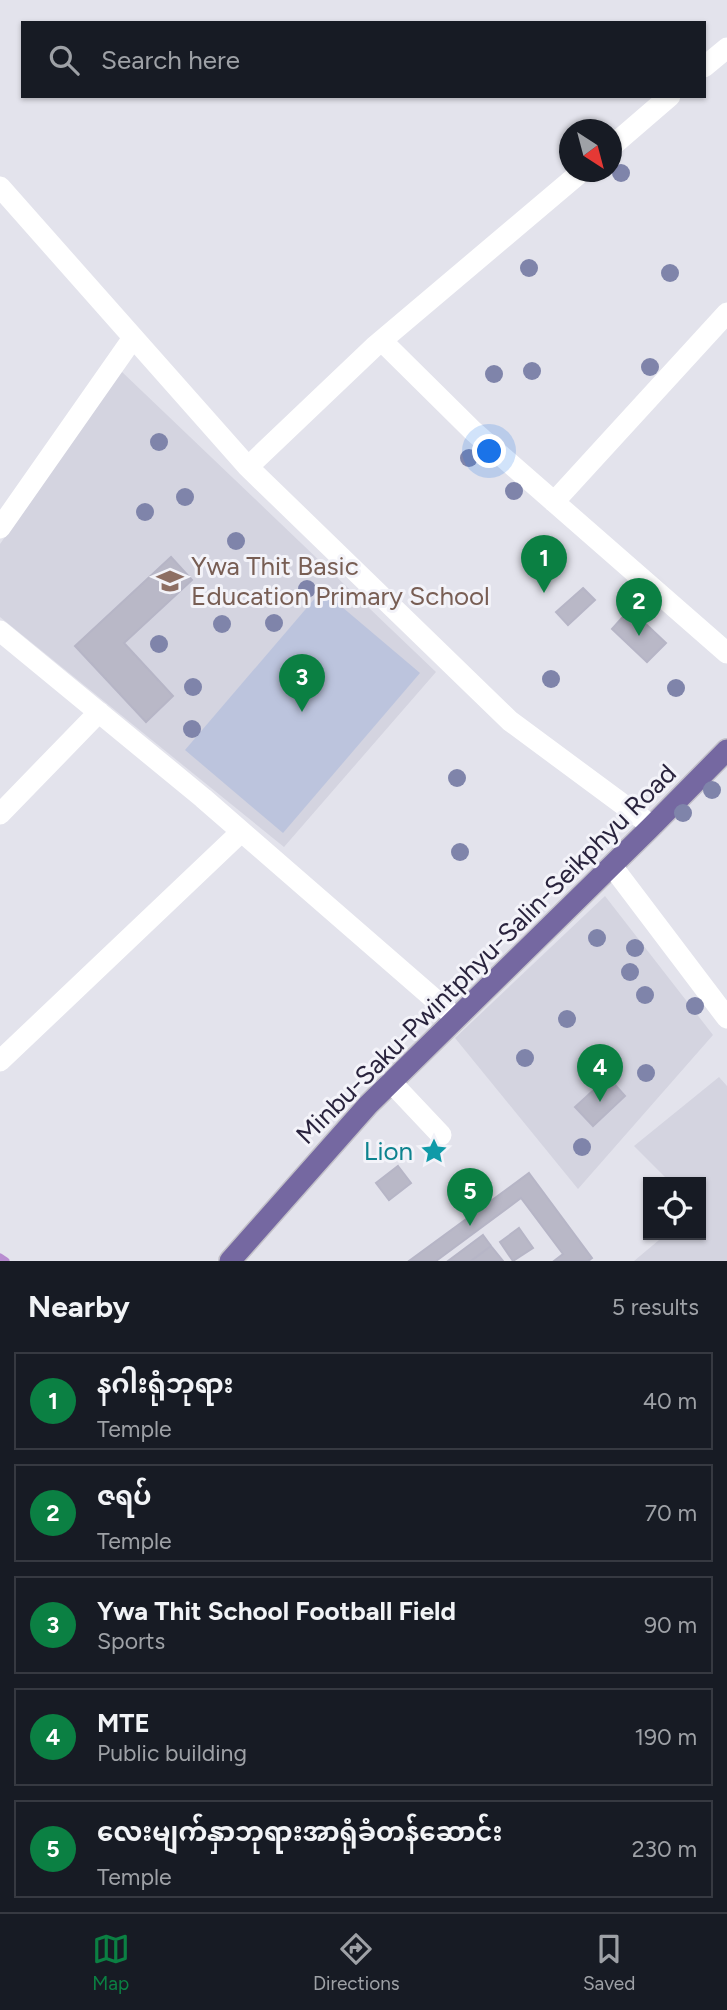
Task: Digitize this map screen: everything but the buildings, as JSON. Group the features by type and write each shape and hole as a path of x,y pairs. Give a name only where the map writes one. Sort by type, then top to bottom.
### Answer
{"main road":[{"name":"Minbu-Saku-Pwintphyu-Salin-Seikphyu Road","path":"230,1261 391,1082 727,750"}],"street":[{"path":"706,65 727,48"},
{"path":"622,137 668,98"},
{"path":"248,467 382,341 569,182"},
{"path":"0,187 248,467 510,721 652,826"},
{"path":"554,502 727,313"},
{"path":"0,528 133,338"},
{"path":"382,341 473,431 727,653"},
{"path":"0,631 241,832 456,1018"},
{"path":"0,814 99,712"},
{"path":"0,1061 241,832"},
{"path":"611,866 727,1018"},
{"path":"391,1082 441,1135"}],"shaded area":[{"name":"Ywa Thit Basic Education Primary School","path":"121,371 436,672 284,847 0,617 0,544"},
{"path":"322,590 420,673 283,833 185,750"},
{"path":"605,896 713,1035 578,1189 455,1038"},
{"path":"719,1077 727,1086 727,1261 634,1261 659,1240 706,1240 706,1177 665,1177 634,1146"}],"waterway":[{"path":"0,1257 6,1261"}],"place":[{"name":"Ywa Thit Basic Education Primary School","path":"170,581"},
{"name":"နဂါးရုံဘုရား","path":"544,593"},
{"name":"ဇရပ်","path":"639,636"},
{"name":"Ywa Thit School Football Field","path":"302,712"},
{"name":"MTE","path":"600,1102"},
{"name":"Lion","path":"434,1151"},
{"name":"လေးမျက်နှာဘုရားအာရုံခံတန်ဆောင်း","path":"470,1226"}]}
